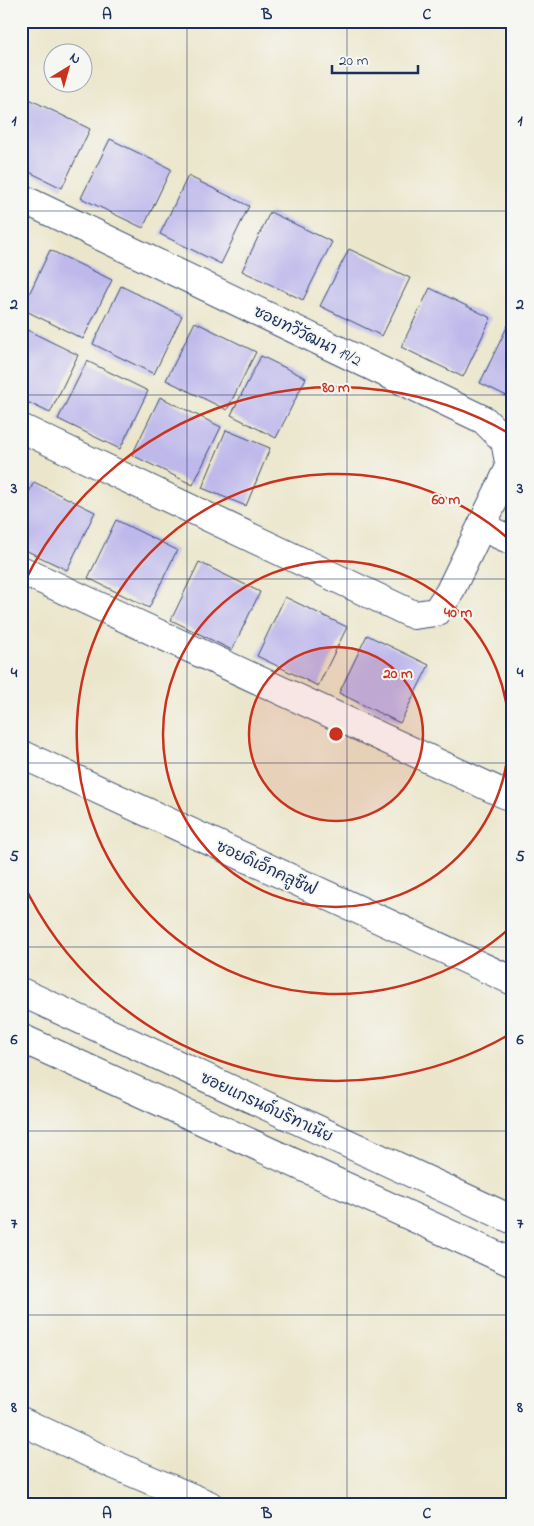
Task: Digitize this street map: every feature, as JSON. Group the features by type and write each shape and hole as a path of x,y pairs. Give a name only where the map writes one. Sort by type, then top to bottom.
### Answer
{"street":[{"name":"ซอยทวีวัฒนา 19/2","path":"21,198 484,420 505,441 510,467 449,593 436,612 414,615 21,428"},
{"path":"482,527 513,541"},
{"path":"21,570 513,798"},
{"name":"ซอยดิเอ็กคลูซีฟ","path":"21,754 513,980"},
{"name":"ซอยแกรนด์บริทาเนีย","path":"21,992 513,1220"},
{"path":"21,1038 513,1263"},
{"path":"21,1421 115,1465 209,1505"}],"building":[{"path":"29,99 90,129 62,188 21,168 21,114"},
{"path":"110,139 171,169 143,228 81,198"},
{"path":"188,176 249,206 221,264 160,234"},
{"path":"270,212 332,242 303,300 242,271"},
{"path":"349,249 410,278 382,336 320,306"},
{"path":"50,250 112,280 83,339 22,309"},
{"path":"121,286 182,316 154,374 93,344"},
{"path":"430,288 491,318 463,377 401,347"},
{"path":"195,322 256,352 227,410 166,380"},
{"path":"508,325 513,327 513,399 480,383"},
{"path":"21,327 78,355 50,413 21,399"},
{"path":"261,356 306,378 276,438 231,415"},
{"path":"87,361 148,391 120,449 58,419"},
{"path":"160,397 221,427 193,485 132,455"},
{"path":"226,430 270,448 246,506 202,488"},
{"path":"34,482 95,512 67,570 21,548 21,508"},
{"path":"116,520 177,550 149,608 88,578"},
{"path":"199,562 260,592 232,650 171,620"},
{"path":"285,597 347,627 318,686 257,656"},
{"path":"367,635 429,665 400,723 339,693"}]}
